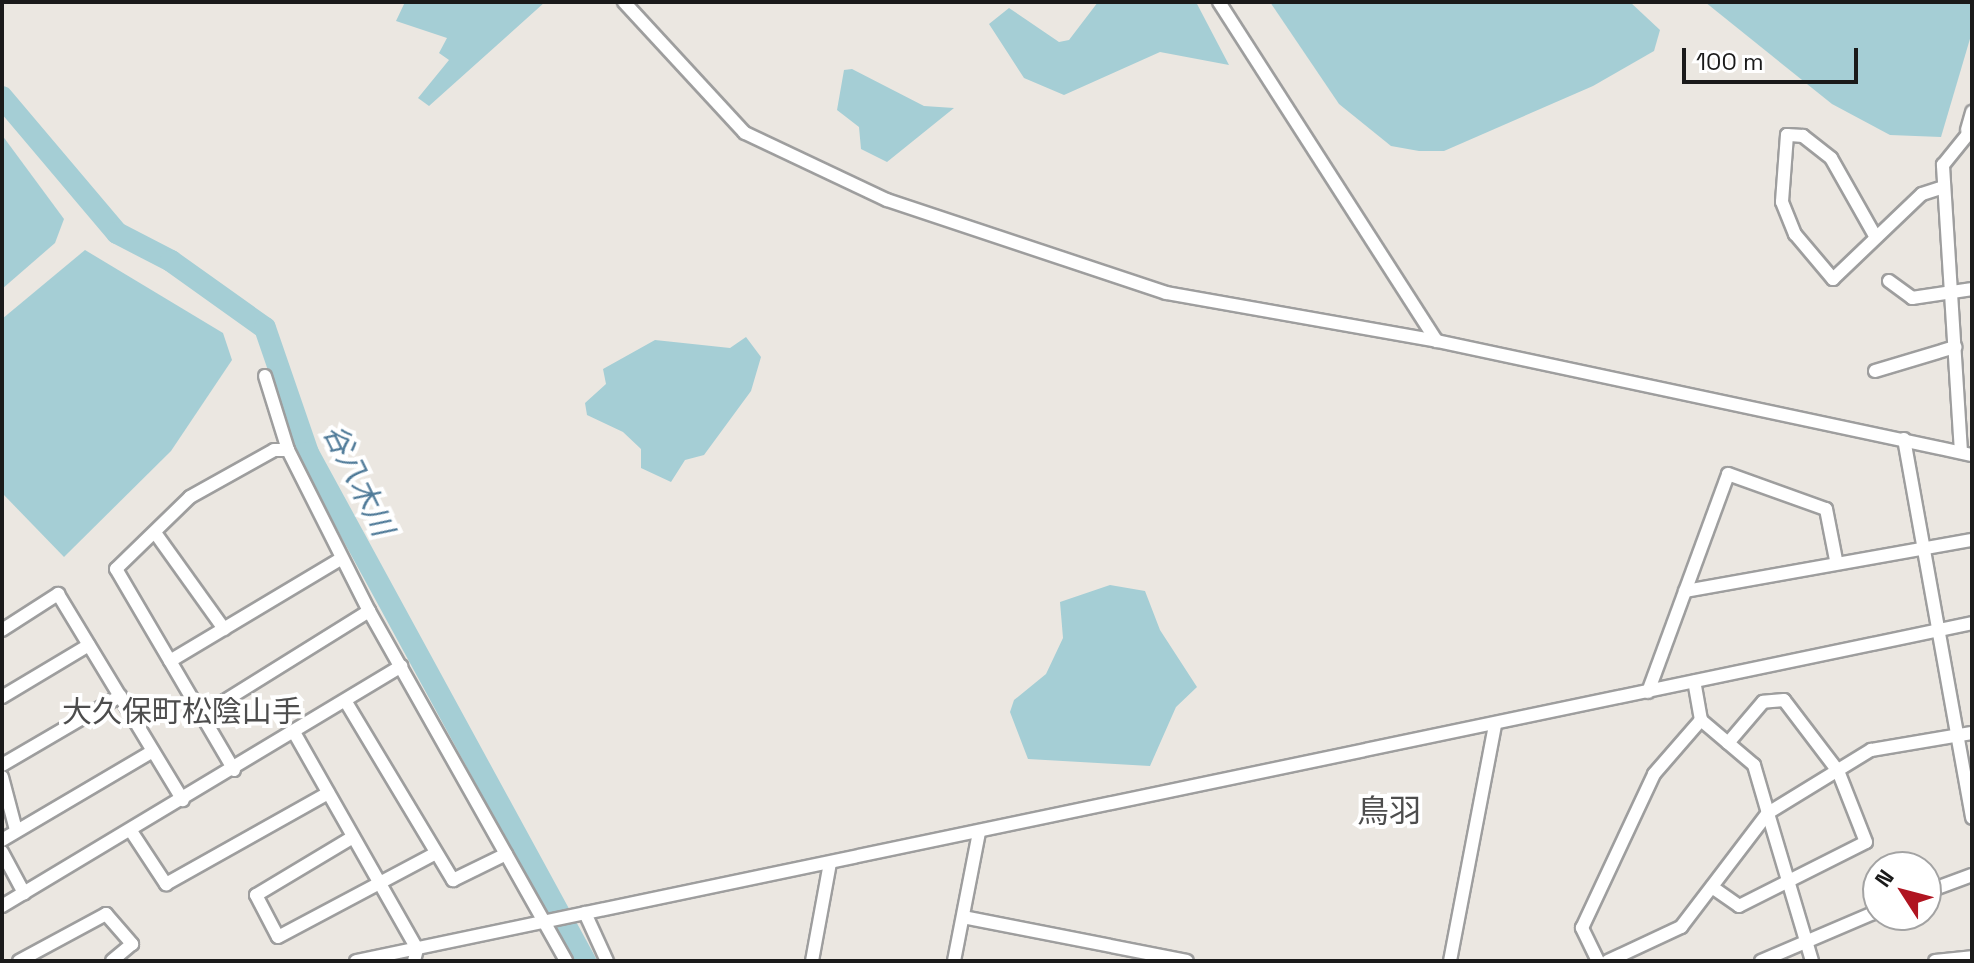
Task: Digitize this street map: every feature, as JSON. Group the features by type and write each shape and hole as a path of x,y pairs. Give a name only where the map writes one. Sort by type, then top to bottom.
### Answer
{"street":[{"path":"624,2 745,133 871,194 1166,293 1437,341 1904,439 1966,448 1955,347 1943,165 1970,129 1972,112"},
{"path":"1219,2 1437,341"},
{"path":"1874,234 1831,158 1803,136 1787,135 1782,202 1795,234 1833,279 1874,234 1922,194 1943,187"},
{"path":"1889,281 1912,298 1972,289"},
{"path":"1875,371 1955,347"},
{"path":"265,376 288,450 369,611 566,961"},
{"path":"1904,439 1972,818"},
{"path":"234,770 116,569 156,534 190,497 274,450 288,450"},
{"path":"1648,692 1728,474 1826,509 1836,560"},
{"path":"156,534 224,629"},
{"path":"1685,591 1921,544 1972,540"},
{"path":"170,661 342,558"},
{"path":"2,630 58,594 183,800"},
{"path":"202,715 369,611"},
{"path":"356,961 415,955 585,913 1972,623"},
{"path":"2,697 89,645"},
{"path":"2,906 295,734 402,666"},
{"path":"1694,682 1701,720 1754,765 1809,937 1812,961"},
{"path":"2,765 120,696"},
{"path":"1712,887 1739,906 1866,842 1838,771 1784,700 1763,702 1728,743"},
{"path":"346,702 453,880 506,854"},
{"path":"1598,961 1582,928 1654,774 1701,720"},
{"path":"1450,961 1495,724"},
{"path":"1608,961 1681,927 1768,813 1871,750 1972,733"},
{"path":"295,734 379,883 415,955"},
{"path":"2,840 153,751"},
{"path":"2,777 16,830"},
{"path":"131,831 166,884 328,793"},
{"path":"954,961 979,832"},
{"path":"353,837 256,895 278,937 436,853"},
{"path":"2,852 24,893"},
{"path":"812,961 830,863"},
{"path":"1942,886 1972,875"},
{"path":"585,913 601,959"},
{"path":"19,961 106,914 132,944 112,961"},
{"path":"963,917 1187,961"},
{"path":"1761,961 1809,937 1862,917"},
{"path":"1935,961 1972,957"}],"water":[{"path":"405,2 545,2 429,106 418,98 449,60 439,53 447,38 396,21"},
{"path":"1098,2 1196,2 1229,65 1160,52 1064,95 1024,78 989,24 1009,8 1059,42 1069,40"},
{"path":"1270,2 1630,2 1660,30 1654,51 1593,86 1444,151 1419,151 1391,146 1339,104"},
{"path":"1705,2 1972,2 1972,32 1941,137 1890,135 1832,104"},
{"path":"852,69 924,106 954,108 887,162 861,149 859,127 837,110 844,70"},
{"path":"2,135 64,219 55,243 2,289"},
{"path":"85,250 223,333 232,360 171,451 64,557 2,493 2,319"},
{"path":"746,337 761,357 751,391 704,455 685,460 671,482 641,468 641,449 623,432 587,415 585,403 606,384 603,369 655,340 730,348"},
{"path":"1110,585 1145,591 1160,630 1197,687 1176,707 1150,766 1028,759 1010,712 1014,700 1046,674 1063,638 1060,602"}],"waterway":[{"name":"谷八木川","path":"2,97 117,233 171,261 265,328 308,453 585,961"}],"district":[{"name":"大久保町松陰山手","path":"182,712"},
{"name":"鳥羽","path":"1389,811"}]}
